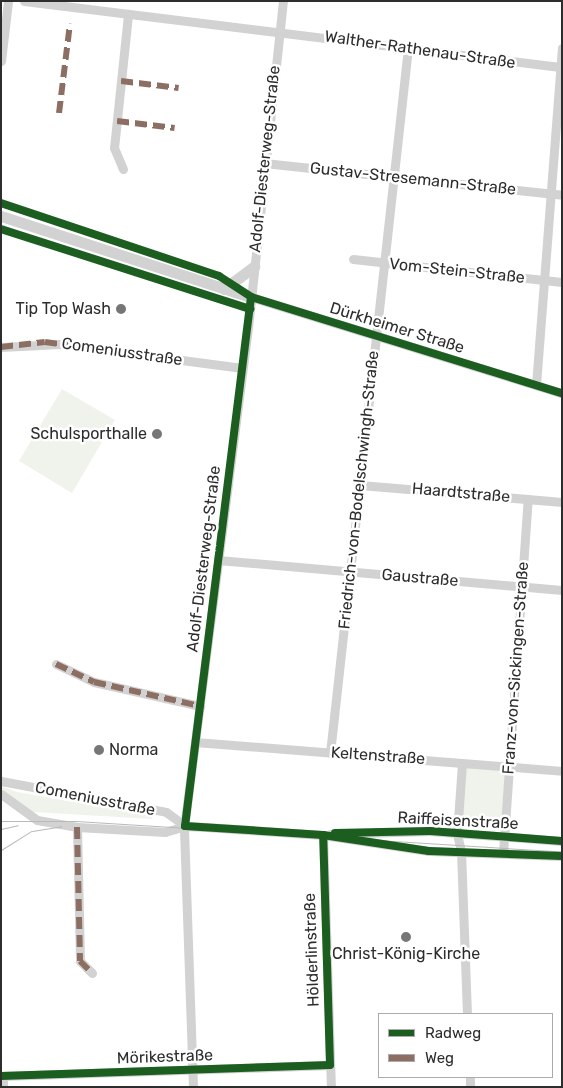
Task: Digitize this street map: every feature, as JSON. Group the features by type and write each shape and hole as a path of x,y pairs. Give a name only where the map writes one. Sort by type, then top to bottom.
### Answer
{"street":[{"path":"1,60 8,1"},
{"name":"Walther-Rathenau-Straße","path":"24,1 560,67"},
{"name":"Adolf-Diesterweg-Straße","path":"193,1087 185,826 251,297 264,163 275,98 279,31 283,1"},
{"path":"123,169 114,148 128,14"},
{"name":"Friedrich-von-Bodelschwingh-Straße","path":"330,753 408,48"},
{"path":"536,385 545,280 549,194 560,94 562,48"},
{"name":"Gustav-Stresemann-Straße","path":"264,163 562,195"},
{"name":"Dürkheimer Straße","path":"1,216 224,289 562,393"},
{"name":"Vom-Stein-Straße","path":"353,259 562,282"},
{"path":"224,289 254,266"},
{"name":"Comeniusstraße","path":"1,347 60,344 242,368"},
{"name":"Haardtstraße","path":"360,485 562,502"},
{"name":"Franz-von-Sickingen-Straße","path":"502,853 528,499"},
{"name":"Gaustraße","path":"218,560 562,590"},
{"path":"56,664 94,682 200,706"},
{"name":"Keltenstraße","path":"195,742 562,771"},
{"path":"462,763 457,834 461,851 467,1013"},
{"name":"Comeniusstraße","path":"1,781 166,812 185,826"},
{"name":"Raiffeisenstraße","path":"1,794 37,820 77,827 165,832 185,826 322,835 429,851 562,856"},
{"path":"77,827 80,961 92,973"},
{"name":"Raiffeisenstraße","path":"322,835 359,831 457,834 562,841"},
{"name":"Hölderlinstraße","path":"322,835 331,1087"},
{"name":"Mörikestraße","path":"2,1076 330,1065"},
{"path":"2,1076 3,1087"}],"shaded area":[{"path":"62,389 115,420 72,493 19,461"},
{"path":"465,767 505,770 501,827 461,825"},
{"path":"1,786 17,792 153,816 152,819 33,812 1,789"}],"tram line":[{"path":"1,821 76,821 562,852"},
{"path":"1,829 18,825"},
{"path":"1,850 32,831 62,826"}],"marked path":[{"path":"59,113 70,24"},
{"path":"121,81 179,88"},
{"path":"117,121 175,128"},
{"path":"1,347 45,342 82,347"},
{"path":"56,664 94,682 200,706"},
{"path":"77,827 80,961 92,973"}],"cycle path":[{"path":"1,203 219,276 251,297 562,393"},
{"path":"1,229 250,309"},
{"path":"251,297 185,826 323,835 429,851 562,856"},
{"path":"335,833 430,831 562,841"},
{"path":"1,1076 330,1065 323,835"}],"place":[{"name":"Tip Top Wash","path":"121,309"},
{"name":"Schulsporthalle","path":"157,434"},
{"name":"Norma","path":"99,750"},
{"name":"Christ-König-Kirche","path":"406,937"}]}
